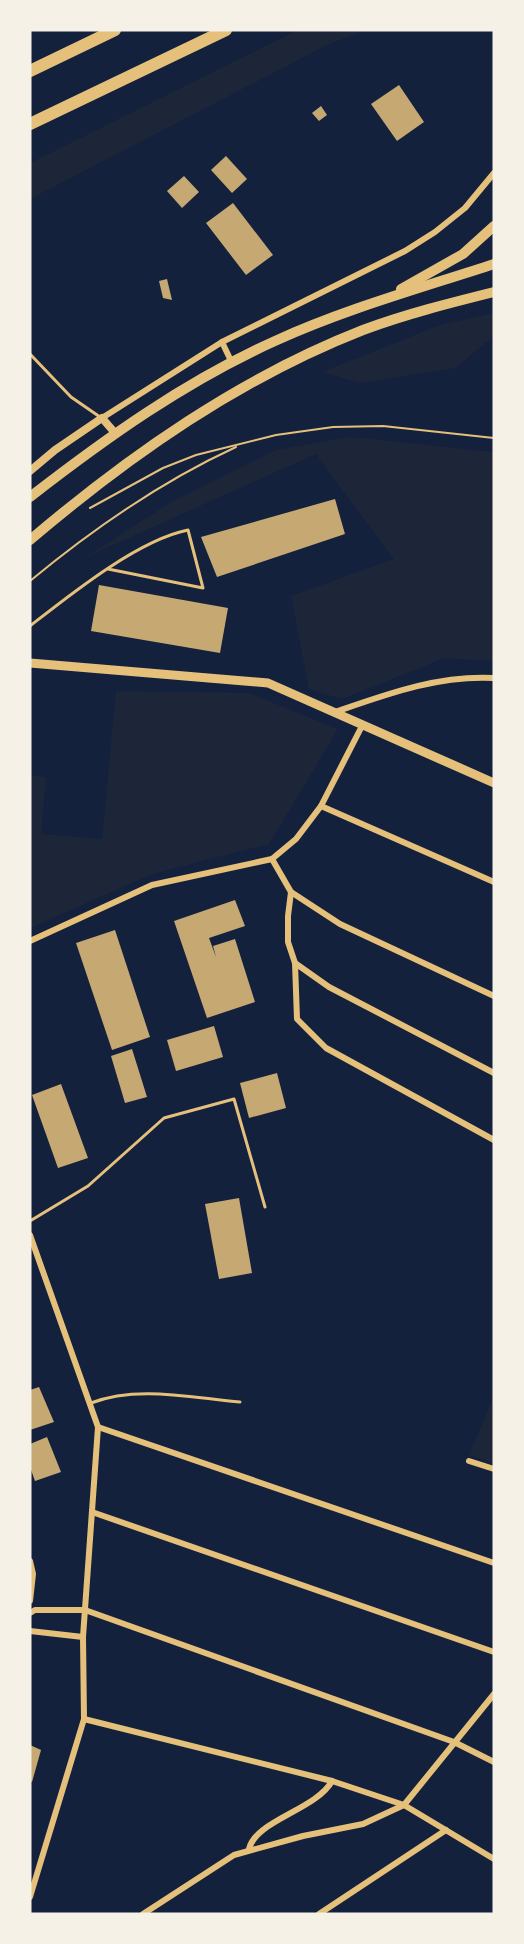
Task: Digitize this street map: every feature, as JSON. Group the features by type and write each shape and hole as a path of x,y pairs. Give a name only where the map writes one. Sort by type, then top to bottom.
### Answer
{"highway":[{"path":"30,70 115,30"},
{"path":"30,124 226,30"},
{"path":"375,303 463,254 494,226"},
{"path":"30,497 115,433 232,363 275,341 375,303 494,264"},
{"path":"30,540 82,496 172,430 294,361 363,330 494,292"}],"main road":[{"path":"30,663 256,680 279,686 494,783"}],"street":[{"path":"30,471 55,450 102,418 222,342 405,251 435,232 465,208 494,173"},
{"path":"222,342 232,363"},
{"path":"102,418 115,433"},
{"path":"335,711 408,687 462,678 494,678"},
{"path":"30,941 152,885 272,858 297,839 321,806 363,724"},
{"path":"321,806 494,882"},
{"path":"272,858 291,892 340,924 494,996"},
{"path":"291,892 288,942 295,963 297,1019 326,1048 494,1140"},
{"path":"295,963 329,987 494,1073"},
{"path":"30,1236 98,1427 83,1637 84,1719 30,1897"},
{"path":"98,1427 494,1563"},
{"path":"469,1461 494,1469"},
{"path":"92,1512 494,1652"},
{"path":"30,1561 33,1574 30,1601"},
{"path":"30,1613 35,1610 85,1610 454,1742 494,1762"},
{"path":"30,1631 83,1637"},
{"path":"143,1914 222,1861 249,1849 348,1828 374,1820 404,1805 494,1694"},
{"path":"84,1719 332,1781 404,1805 494,1859"},
{"path":"249,1849 255,1837 321,1796 332,1781"},
{"path":"320,1914 446,1830"}],"lane":[{"path":"30,354 71,397 102,418"},
{"path":"30,626 88,581 108,569 171,533 188,530 203,588 108,569"},
{"path":"30,1221 88,1186 164,1118 234,1099 265,1208"},
{"path":"90,1404 111,1397 135,1394 240,1402"}],"path":[{"path":"81,513 163,468 196,455 299,432 383,426 494,438"},
{"path":"30,581 72,546 139,498 243,444"}],"shaded area":[{"path":"298,30 367,30 329,44 30,199 30,163"},
{"path":"494,313 494,336 455,368 360,383 322,372 440,325"},
{"path":"350,437 494,452 494,661 444,658 342,699 309,689 291,596 394,559 316,454 86,557 173,501 276,450"},
{"path":"116,691 249,693 338,729 269,844 152,874 30,928 30,775 46,777 41,834 102,839"},
{"path":"494,1396 494,1463 469,1455"}],"building":[{"path":"399,85 424,122 397,141 371,104"},
{"path":"321,106 327,115 319,121 312,113"},
{"path":"226,156 247,179 232,193 211,170"},
{"path":"184,176 199,192 182,208 167,191"},
{"path":"233,203 273,255 246,275 206,223"},
{"path":"167,279 172,300 163,298 159,281"},
{"path":"335,499 345,534 217,577 201,537"},
{"path":"99,585 228,608 220,653 91,631"},
{"path":"235,900 245,926 209,938 216,957 213,946 235,939 255,1002 207,1018 174,921"},
{"path":"115,930 150,1037 112,1050 76,943"},
{"path":"214,1026 223,1057 176,1071 167,1040"},
{"path":"132,1049 147,1097 125,1103 111,1056"},
{"path":"277,1073 286,1108 249,1118 240,1083"},
{"path":"61,1084 88,1158 58,1168 32,1095"},
{"path":"239,1198 252,1273 219,1279 205,1204"},
{"path":"39,1387 54,1422 30,1430 30,1390"},
{"path":"47,1437 61,1472 35,1481 30,1467 30,1444"},
{"path":"30,1745 41,1750 32,1782 30,1781"}]}
